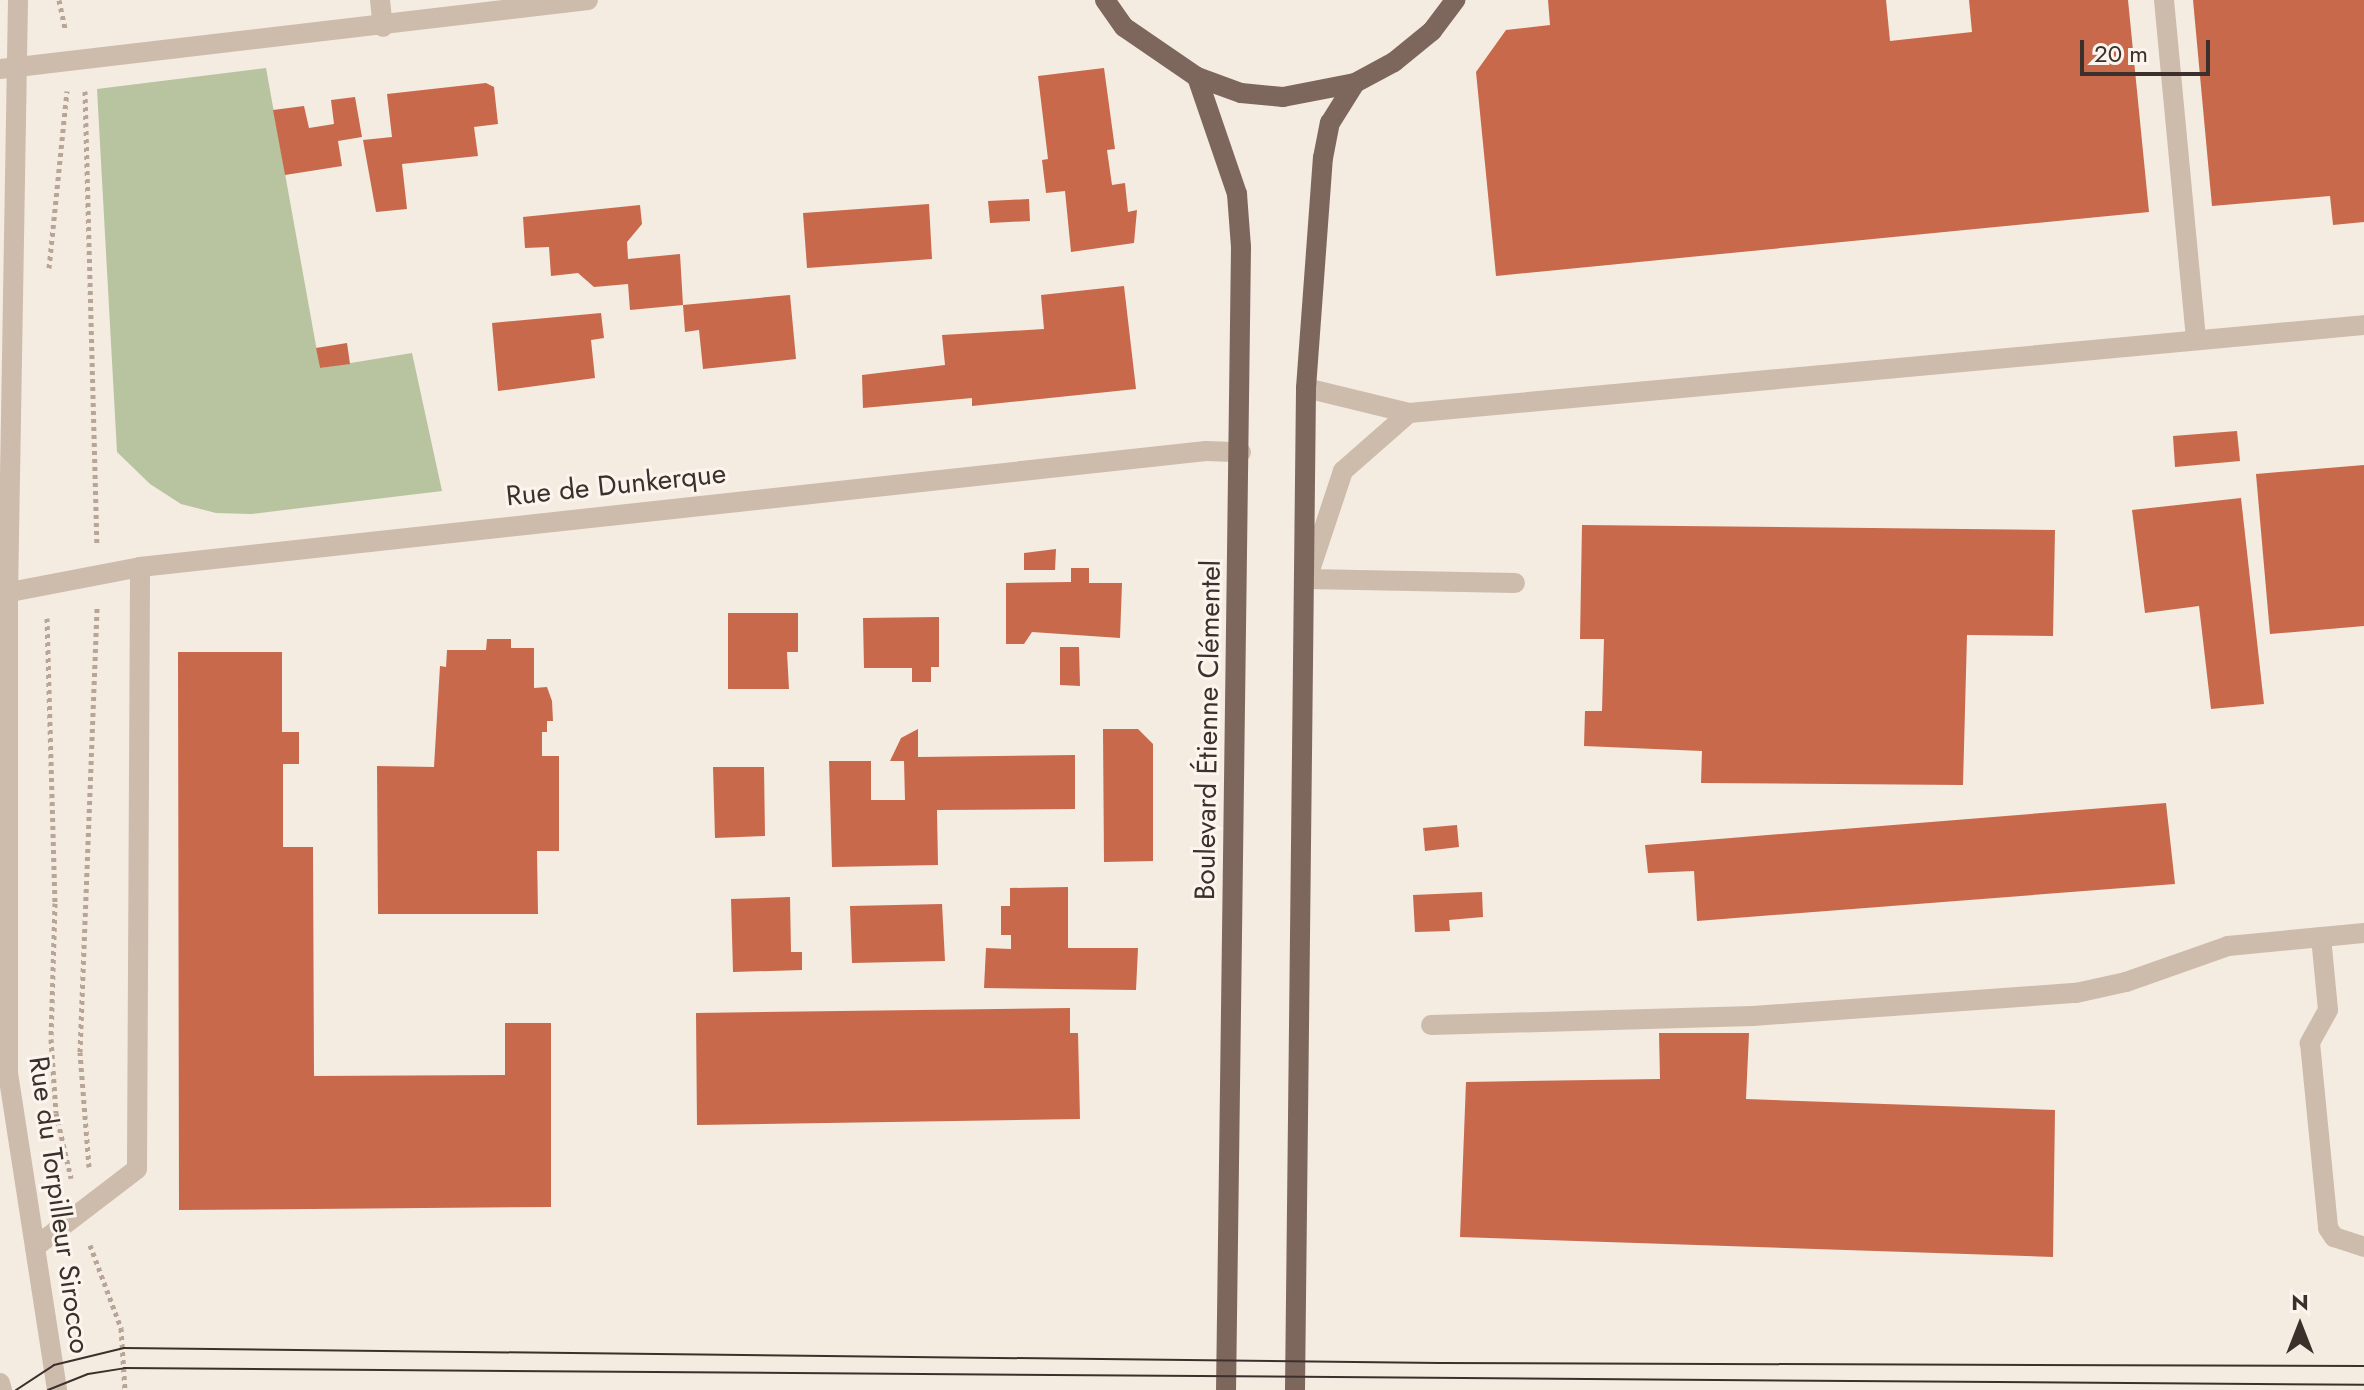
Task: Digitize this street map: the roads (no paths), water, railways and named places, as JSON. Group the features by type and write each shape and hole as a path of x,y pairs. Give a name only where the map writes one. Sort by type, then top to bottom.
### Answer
{"main road":[{"path":"1105,0 1124,27 1197,77 1241,93 1283,97 1355,83 1394,62 1432,31 1455,0"},
{"name":"Boulevard Étienne Clémentel","path":"1197,77 1237,194 1241,452 1226,1390"},
{"path":"1295,1390 1307,579 1306,388 1323,158 1330,123 1355,83"}],"street":[{"name":"Rue du Torpilleur Sirocco","path":"18,0 9,68 4,594 8,1073 57,1390"},
{"path":"380,0 383,27"},
{"path":"9,68 383,27 588,0"},
{"path":"2164,0 2196,338"},
{"path":"1306,388 1409,413 2196,338 2364,325"},
{"path":"1409,413 1343,471 1307,579 1515,583"},
{"name":"Rue de Dunkerque","path":"4,594 99,572 140,567 1206,451 1241,452"},
{"path":"35,1247 137,1169 140,567"},
{"path":"1431,1025 1753,1016 2076,993 2126,982 2228,946 2364,933"},
{"path":"2321,937 2328,1010 2310,1043 2328,1228 2334,1237 2364,1247"},
{"path":"0,1383 2,1390"}],"tram line":[{"path":"16,1390 54,1365 124,1348 1440,1363 2364,1366"},
{"path":"48,1390 88,1374 124,1368 2364,1385"}]}
